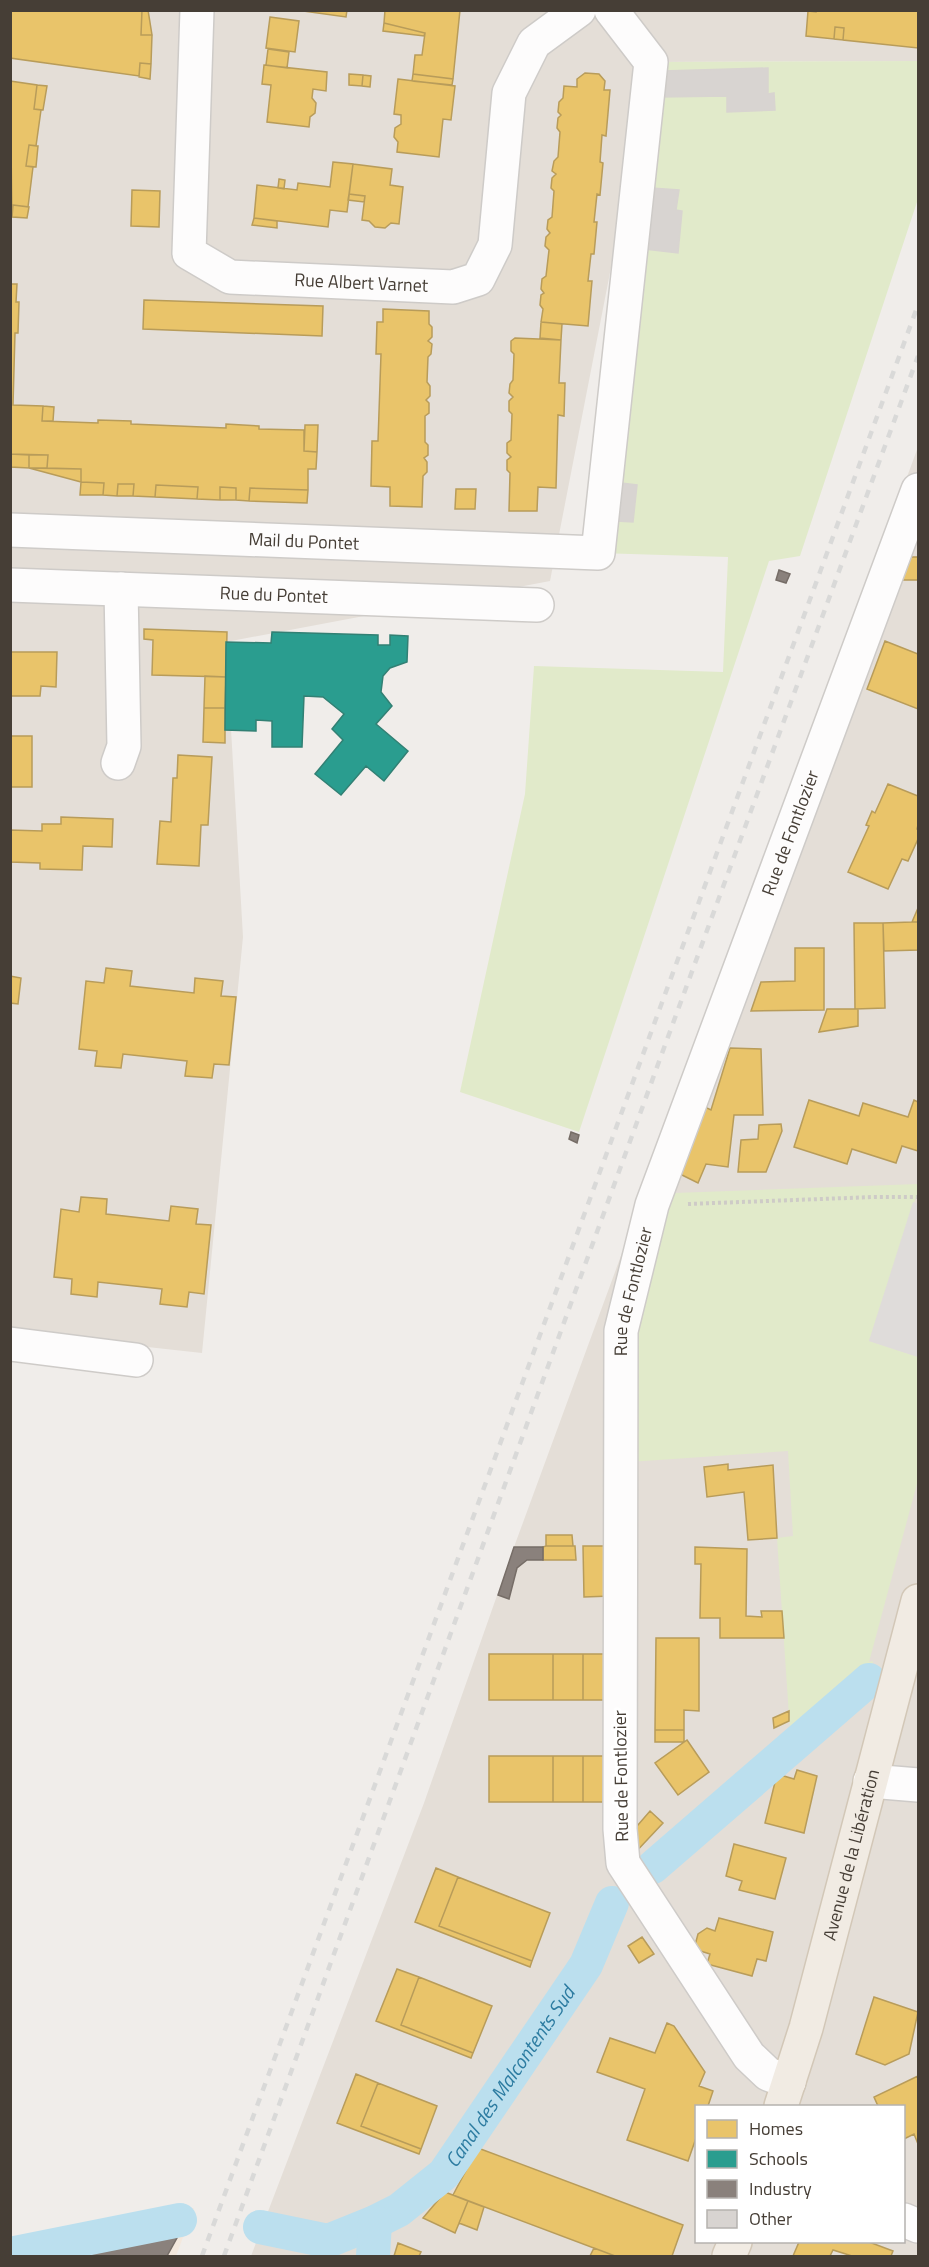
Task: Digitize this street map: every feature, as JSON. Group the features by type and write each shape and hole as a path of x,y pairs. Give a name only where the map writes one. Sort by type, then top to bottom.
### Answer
{"main road":[{"name":"Avenue de la Libération","path":"785,2094 806,2028 918,1601"}],"street":[{"name":"Rue Albert Varnet","path":"197,10 189,253 230,277 453,287 478,279 495,245 509,93 534,43 579,10"},
{"name":"Mail du Pontet","path":"10,530 598,553 651,62 611,10"},
{"name":"Rue de Fontlozier","path":"785,2094 749,2056 623,1863 620,1829 621,1330 652,1205 918,490"},
{"name":"Rue du Pontet","path":"10,585 537,605"},
{"path":"118,764 124,746 121,590"},
{"path":"10,1344 136,1360"},
{"path":"870,1781 918,1785"}],"path":[{"path":"652,1205 918,1197"}],"shaded area":[{"path":"11,11 918,11 918,61 651,62 550,581 226,642 243,937 202,1353 11,1332"},
{"path":"918,447 918,2256 251,2256 424,1803 514,1547"},
{"path":"913,1202 918,1204 918,1357 869,1341"},
{"path":"194,2208 176,2256 11,2256 10,2235 13,2247 50,2244 149,2209"}],"green space":[{"path":"918,61 918,199 800,556 769,561 579,1132 460,1092 525,794 534,666 723,672 728,557 598,553 651,62"},
{"path":"918,1184 918,1197 916,1197 869,1341 918,1357 918,1480 869,1662 873,1661 870,1673 790,1731 777,1538 793,1536 788,1451 629,1462 629,1362 647,1268 674,1193"}],"building: Homes":[{"path":"10,10 142,10 141,35 152,35 151,64 140,63 139,76 10,58"},
{"path":"142,10 148,10 152,35 141,35"},
{"path":"296,10 347,10 346,17"},
{"path":"385,10 460,10 453,79 413,74 415,55 422,55 425,33 384,23"},
{"path":"816,10 918,10 918,48 843,40 844,28 835,27 834,39 806,36 808,11 816,12"},
{"path":"270,17 299,21 295,52 266,48"},
{"path":"384,23 425,33 424,36 383,31"},
{"path":"835,27 844,28 843,40 834,39"},
{"path":"268,49 289,52 287,68 266,65"},
{"path":"140,63 151,64 150,79 139,77"},
{"path":"264,65 327,72 326,91 313,89 312,98 316,103 315,113 310,117 309,127 267,122 271,85 262,84"},
{"path":"585,73 599,74 605,81 604,90 610,90 606,136 602,135 600,162 603,163 600,195 597,194 594,222 597,222 594,254 591,254 588,281 592,281 588,326 541,322 543,309 540,305 541,295 544,293 541,289 542,279 546,276 549,250 545,246 546,237 550,233 547,229 548,220 552,217 554,191 551,188 552,178 556,174 552,171 554,161 558,157 560,132 557,128 558,118 561,115 558,112 559,102 563,98 564,86 577,87 577,79"},
{"path":"349,74 363,75 362,86 349,85"},
{"path":"413,74 453,79 452,85 412,81"},
{"path":"363,75 371,76 370,87 362,86"},
{"path":"398,79 455,86 451,120 443,119 439,157 397,152 398,142 394,137 395,128 401,124 401,115 394,114"},
{"path":"10,81 37,85 34,109 41,110 36,146 29,145 26,166 33,167 28,207 13,205 12,217"},
{"path":"37,85 47,86 43,110 34,109"},
{"path":"29,145 38,146 36,167 26,166"},
{"path":"333,162 353,164 347,212 330,210 328,227 254,218 257,185 297,190 298,183 330,187"},
{"path":"353,164 392,169 390,185 403,187 399,224 391,223 385,228 375,227 369,221 362,220 365,196 349,194"},
{"path":"279,179 285,180 284,189 278,188"},
{"path":"132,190 160,191 159,227 131,226"},
{"path":"349,194 365,196 364,202 348,200"},
{"path":"13,205 29,207 27,218 12,217"},
{"path":"254,218 277,221 277,228 252,225"},
{"path":"10,284 17,284 16,302 19,302 18,333 15,333 13,405 43,406 42,421 98,423 98,420 131,421 131,424 226,428 226,424 259,426 259,429 304,430 304,451 317,452 316,469 308,469 308,490 250,488 249,501 236,500 236,488 220,487 220,500 197,499 198,487 156,485 155,497 133,496 134,484 118,484 117,496 103,495 104,483 81,482 81,469 47,468 48,455 10,454"},
{"path":"144,300 323,306 322,336 143,329"},
{"path":"383,309 429,311 432,337 428,341 432,344 431,354 428,357 427,382 430,386 430,396 426,400 429,403 429,413 425,416 425,442 428,445 428,455 424,458 427,462 427,472 423,476 422,507 390,506 390,487 371,486 372,441 378,441 381,354 376,354 377,322 383,322"},
{"path":"541,322 562,324 561,340 540,338"},
{"path":"515,338 561,340 559,383 565,383 564,416 558,415 556,488 538,487 537,511 509,511 510,473 507,470 507,460 511,457 507,453 507,443 511,440 512,414 509,411 509,401 513,397 509,393 513,380 514,354 511,351 511,341"},
{"path":"43,406 54,407 53,421 42,421"},
{"path":"305,425 318,425 317,452 304,451"},
{"path":"10,454 29,455 29,468 10,467"},
{"path":"29,455 48,455 47,468 29,468"},
{"path":"29,468 81,469 81,482"},
{"path":"81,482 104,483 103,495 80,495"},
{"path":"118,484 134,484 133,496 117,496"},
{"path":"156,485 198,487 197,499 155,497"},
{"path":"220,487 236,488 236,500 220,500"},
{"path":"250,488 308,490 307,503 249,501"},
{"path":"456,489 476,489 475,509 455,509"},
{"path":"906,557 918,557 918,580 898,580"},
{"path":"144,629 227,632 226,677 152,675 153,640 144,639"},
{"path":"885,641 918,654 918,709 867,689"},
{"path":"10,652 57,652 56,687 41,686 40,696 10,696"},
{"path":"205,676 226,677 225,708 204,708"},
{"path":"204,708 225,708 225,743 203,742"},
{"path":"10,736 32,736 32,787 10,787"},
{"path":"178,755 212,757 208,825 201,825 199,866 157,864 160,821 171,822 173,778 177,778"},
{"path":"888,784 918,796 918,839 908,861 902,859 888,889 848,872 869,826 866,825 872,811 875,813"},
{"path":"61,817 113,819 112,847 83,846 82,870 40,869 40,863 10,862 10,830 42,831 42,824 61,824"},
{"path":"918,908 918,922 912,922"},
{"path":"918,922 918,950 884,951 883,923"},
{"path":"854,923 883,923 885,1008 855,1009"},
{"path":"795,948 824,948 824,1010 751,1011 761,982 795,981"},
{"path":"106,968 132,971 130,986 194,993 195,978 223,981 221,996 236,997 229,1065 214,1064 212,1078 185,1076 187,1061 123,1054 121,1068 95,1066 97,1051 79,1049 86,981 104,983"},
{"path":"10,976 21,978 18,1004 10,1003"},
{"path":"827,1009 858,1009 858,1026 819,1032"},
{"path":"730,1048 761,1049 763,1115 734,1115 728,1167 706,1164 698,1183 680,1174 703,1106 711,1110"},
{"path":"809,1100 859,1116 863,1103 908,1117 914,1100 918,1102 918,1151 902,1146 896,1163 852,1149 847,1164 794,1147"},
{"path":"781,1124 782,1131 766,1172 738,1172 741,1140 758,1139 759,1125"},
{"path":"81,1197 107,1199 106,1214 169,1221 171,1206 198,1209 196,1224 211,1225 204,1294 189,1292 187,1307 160,1304 162,1289 98,1282 97,1297 71,1294 72,1279 54,1277 61,1209 79,1212"},
{"path":"728,1464 728,1470 773,1465 777,1538 748,1540 744,1492 707,1497 704,1467"},
{"path":"546,1535 572,1535 573,1546 546,1546"},
{"path":"575,1546 576,1560 543,1560 543,1547"},
{"path":"583,1546 610,1546 611,1596 584,1597"},
{"path":"695,1547 747,1549 746,1616 762,1617 761,1611 782,1611 784,1638 720,1638 720,1618 700,1618 701,1564 695,1564"},
{"path":"656,1638 699,1638 699,1711 684,1710 684,1730 655,1730"},
{"path":"489,1654 553,1654 553,1700 489,1700"},
{"path":"553,1654 583,1654 583,1700 553,1700"},
{"path":"583,1654 611,1654 611,1700 583,1700"},
{"path":"789,1711 789,1721 774,1728 773,1718"},
{"path":"655,1730 684,1730 684,1742 655,1742"},
{"path":"687,1740 709,1772 678,1795 655,1763"},
{"path":"489,1756 553,1756 553,1802 489,1802"},
{"path":"553,1756 583,1756 583,1802 553,1802"},
{"path":"583,1756 611,1756 611,1802 583,1802"},
{"path":"797,1770 817,1776 804,1833 765,1823 777,1774 794,1779"},
{"path":"650,1811 663,1823 632,1856 631,1833"},
{"path":"734,1844 786,1858 775,1899 739,1890 742,1881 726,1876"},
{"path":"436,1868 458,1877 439,1926 532,1961 530,1967 415,1922"},
{"path":"458,1877 550,1913 532,1961 439,1926"},
{"path":"719,1918 773,1932 766,1961 757,1959 752,1976 707,1964 710,1954 694,1949 698,1934 707,1928 715,1931"},
{"path":"642,1937 654,1954 639,1963 628,1946"},
{"path":"397,1969 419,1977 401,2025 473,2053 471,2058 376,2021"},
{"path":"419,1977 492,2006 473,2053 401,2025"},
{"path":"874,1997 918,2012 909,2054 885,2065 856,2054"},
{"path":"667,2023 674,2026 705,2072 699,2086 713,2091 708,2105 695,2105 695,2141 688,2161 627,2140 645,2089 597,2072 610,2038 655,2053"},
{"path":"356,2074 378,2083 361,2126 421,2149 419,2154 337,2123"},
{"path":"918,2076 918,2144 914,2134 905,2138 905,2105 878,2105 874,2097"},
{"path":"378,2083 437,2106 421,2149 361,2126"},
{"path":"478,2148 683,2225 672,2256 615,2256 453,2195"},
{"path":"445,2192 468,2201 455,2233 423,2218"},
{"path":"468,2201 484,2207 477,2230 459,2223"},
{"path":"398,2243 421,2252 419,2256 394,2256"},
{"path":"799,2243 872,2243 893,2251 891,2256 852,2256 833,2250 830,2256 793,2256"},
{"path":"594,2248 615,2256 590,2256"}],"building: Schools":[{"path":"272,632 378,635 378,645 390,645 390,635 408,636 407,662 390,668 383,676 381,692 392,706 376,724 408,751 384,781 366,766 341,795 315,774 343,740 332,729 344,714 323,697 304,696 302,747 272,747 272,721 256,720 256,731 225,730 226,642 271,643"}],"building: Industry":[{"path":"779,570 790,574 786,583 776,580"},
{"path":"571,1132 579,1135 577,1143 569,1139"},
{"path":"514,1547 543,1547 543,1560 527,1560 517,1568 509,1599 498,1595"},
{"path":"161,2232 177,2238 167,2256 75,2256 162,2239"}],"building: Other":[{"path":"768,68 768,94 774,93 775,110 727,112 727,96 660,97 663,71"},
{"path":"651,188 679,190 676,210 682,211 678,253 645,249"},
{"path":"621,483 637,485 633,522 617,521"}],"waterway":[{"name":"Canal des Malcontents Sud","path":"653,1867 869,1680"},
{"name":"Canal des Malcontents Sud","path":"260,2227 328,2241 399,2210 444,2174 586,1965 612,1903"},
{"name":"Canal des Malcontents Sud","path":"10,2254 180,2220"},
{"name":"Canal des Malcontents Sud","path":"373,2256 375,2222"}],"railway":[{"path":"202,2256 918,305"},
{"path":"224,2256 918,356"}]}
